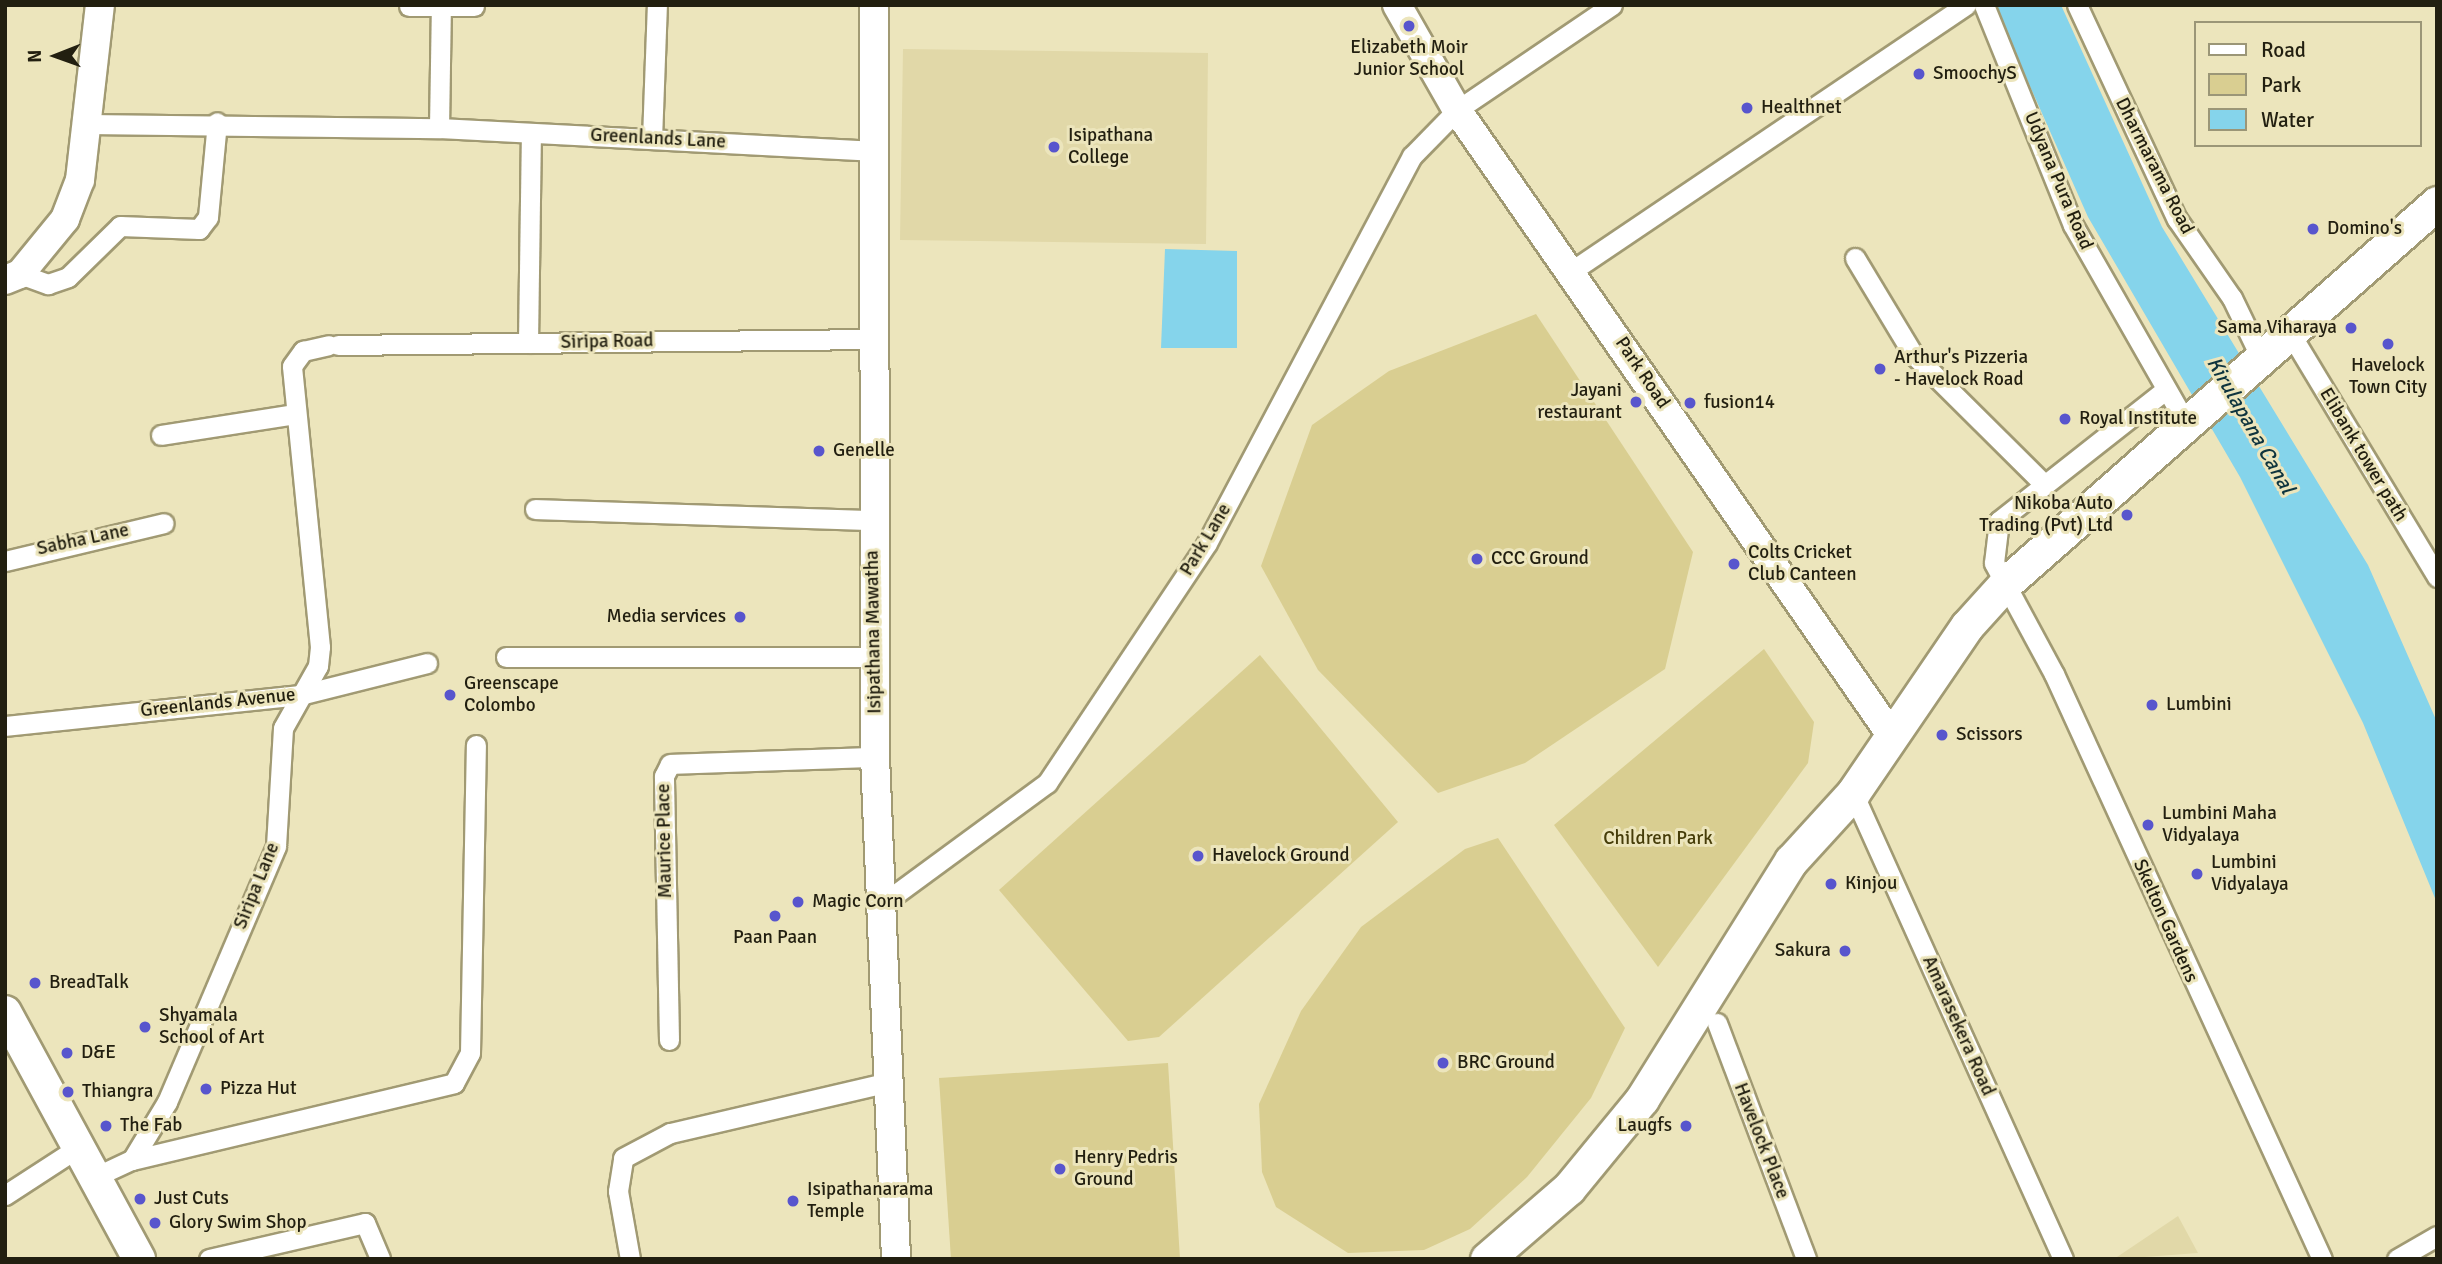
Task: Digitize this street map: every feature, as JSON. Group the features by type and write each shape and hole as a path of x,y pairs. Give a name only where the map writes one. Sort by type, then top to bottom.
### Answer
{"highway":[{"path":"1524,1259 1585,1202 1717,1023 1853,793 2005,583 2437,203"},
{"path":"1487,1259 1569,1188 1642,1099 1791,861 1853,793"}],"main road":[{"path":"12,277 65,219 80,180 100,5"},
{"name":"Isipathana Mawatha","path":"874,5 875,757 885,1083 897,1259"},
{"name":"Park Road","path":"1397,5 1457,110 1573,270 1892,736"},
{"path":"5,1012 14,1044 82,1145 139,1259"}],"street":[{"path":"652,139 657,5"},
{"name":"Park Lane","path":"878,907 1047,783 1207,543 1412,156 1457,110 1612,5"},
{"path":"1573,270 1966,5"},
{"name":"Udyana Pura Road","path":"1984,5 2073,225 2164,391 2188,421"},
{"name":"Dharmarama Road","path":"2077,5 2178,219 2232,298 2256,362"},
{"path":"409,6 474,6"},
{"path":"439,128 440,6"},
{"name":"Greenlands Lane","path":"86,124 217,122 439,128 876,151"},
{"path":"12,277 48,284 68,277 120,226 199,229 208,217 217,122"},
{"path":"528,343 531,133"},
{"path":"1855,258 1913,354 2043,483"},
{"name":"Elibank tower path","path":"2290,333 2437,577"},
{"name":"Siripa Road","path":"303,351 333,345 875,339"},
{"name":"Siripa Lane","path":"132,1160 167,1102 276,846 283,728 318,666 320,647 292,366 303,351"},
{"name":"Skelton Gardens","path":"2164,391 2043,483 1999,521 1994,563 2054,674 2322,1259"},
{"path":"161,435 295,414"},
{"path":"535,509 873,520"},
{"name":"Sabha Lane","path":"5,561 164,523"},
{"path":"506,657 874,657"},
{"name":"Greenlands Avenue","path":"5,726 300,695 427,663"},
{"path":"97,1176 132,1160 454,1083 470,1053 476,745"},
{"name":"Maurice Place","path":"668,1040 664,776 670,764 875,757"},
{"name":"Amarasekera Road","path":"1853,793 2063,1259"},
{"name":"Havelock Place","path":"1717,1023 1806,1259"},
{"path":"630,1259 618,1191 623,1158 670,1133 885,1083"},
{"path":"5,1195 82,1145"},
{"path":"209,1259 365,1223 380,1259"},
{"path":"2397,1259 2437,1236"}],"shaded area":[{"name":"Isipathana College","path":"903,49 1208,53 1206,244 900,240"},
{"path":"2178,1216 2198,1253 2118,1259 2117,1257"}],"green space":[{"name":"CCC Ground","path":"1536,314 1693,552 1665,669 1525,763 1438,793 1318,670 1261,566 1312,425 1389,371"},
{"name":"Children Park","path":"1764,649 1814,722 1808,763 1658,967 1554,825"},
{"name":"Havelock Ground","path":"1260,655 1398,822 1159,1037 1128,1041 999,890"},
{"name":"BRC Ground","path":"1498,838 1625,1028 1591,1098 1527,1177 1470,1229 1424,1250 1348,1253 1276,1207 1262,1172 1259,1104 1301,1011 1361,927 1465,849"},
{"name":"Henry Pedris Ground","path":"1168,1063 1180,1259 951,1259 939,1078"}],"water":[{"name":"Kirulapana Canal","path":"1994,5 2061,5 2162,227 2368,565 2437,722 2437,903 2363,723 2240,477 2088,217"},
{"path":"1165,249 1237,251 1237,348 1161,348"}],"place":[{"name":"Elizabeth Moir Junior School","path":"1409,26"},
{"name":"SmoochyS","path":"1919,74"},
{"name":"Healthnet","path":"1747,108"},
{"name":"Isipathana College","path":"1054,147"},
{"name":"Domino's","path":"2313,229"},
{"name":"Sama Viharaya","path":"2351,328"},
{"name":"Havelock Town City","path":"2388,344"},
{"name":"Arthur's Pizzeria - Havelock Road","path":"1880,369"},
{"name":"Jayani restaurant","path":"1636,402"},
{"name":"fusion14","path":"1690,403"},
{"name":"Royal Institute","path":"2065,419"},
{"name":"Genelle","path":"819,451"},
{"name":"Nikoba Auto Trading (Pvt) Ltd","path":"2127,515"},
{"name":"CCC Ground","path":"1477,559"},
{"name":"Colts Cricket Club Canteen","path":"1734,564"},
{"name":"Media services","path":"740,617"},
{"name":"Greenscape Colombo","path":"450,695"},
{"name":"Lumbini","path":"2152,705"},
{"name":"Scissors","path":"1942,735"},
{"name":"Lumbini Maha Vidyalaya","path":"2148,825"},
{"name":"Havelock Ground","path":"1198,856"},
{"name":"Lumbini Vidyalaya","path":"2197,874"},
{"name":"Kinjou","path":"1831,884"},
{"name":"Magic Corn","path":"798,902"},
{"name":"Paan Paan","path":"775,916"},
{"name":"Sakura","path":"1845,951"},
{"name":"BreadTalk","path":"35,983"},
{"name":"Shyamala School of Art","path":"145,1027"},
{"name":"D&E","path":"67,1053"},
{"name":"BRC Ground","path":"1443,1063"},
{"name":"Pizza Hut","path":"206,1089"},
{"name":"Thiangra","path":"68,1092"},
{"name":"The Fab","path":"106,1126"},
{"name":"Laugfs","path":"1686,1126"},
{"name":"Henry Pedris Ground","path":"1060,1169"},
{"name":"Just Cuts","path":"140,1199"},
{"name":"Isipathanarama Temple","path":"793,1201"},
{"name":"Glory Swim Shop","path":"155,1223"}]}
